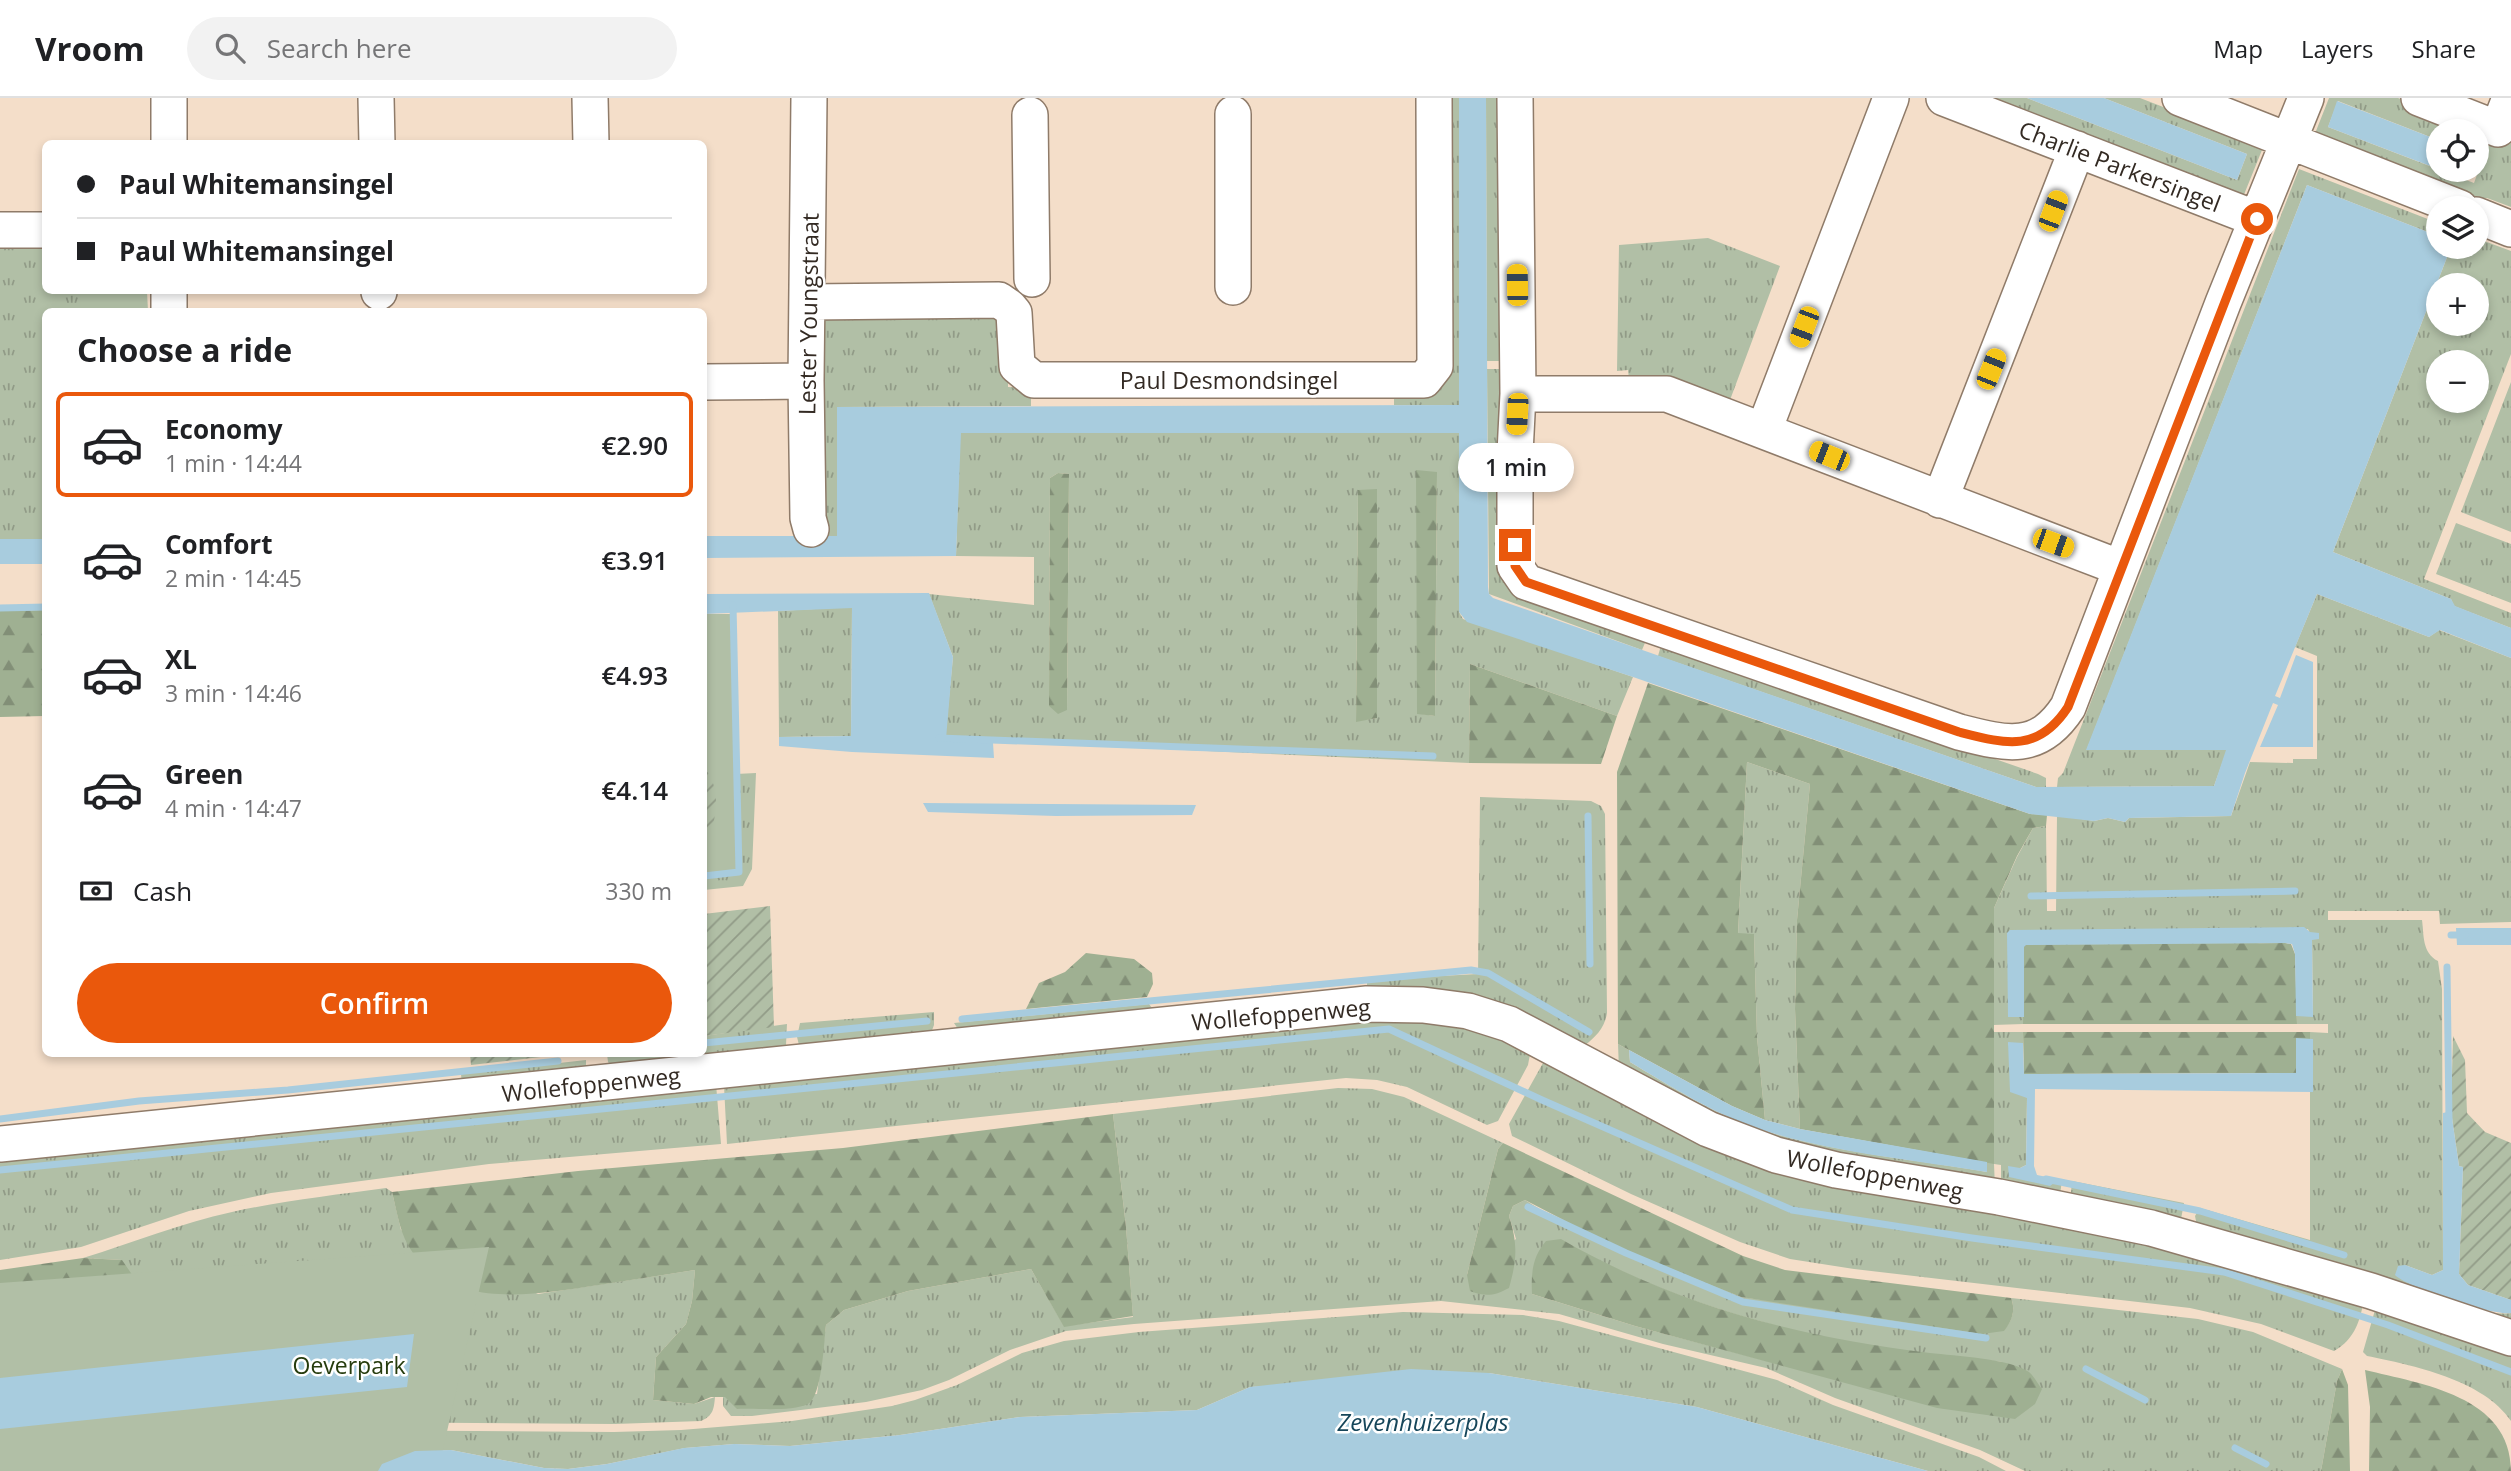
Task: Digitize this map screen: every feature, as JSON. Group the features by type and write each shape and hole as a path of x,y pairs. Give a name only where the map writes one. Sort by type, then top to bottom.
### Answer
{"street":[{"path":"169,98 169,140"},
{"path":"376,98 377,140"},
{"path":"590,98 591,140"},
{"name":"Lester Youngstraat","path":"808,98 806,381 808,518 811,529"},
{"name":"Paul Desmondsingel","path":"808,302 999,300 1014,313 1017,366 1034,380 1424,380 1435,366 1434,98"},
{"path":"1515,98 1518,394 1515,566 1526,582 1959,732 1995,742 2036,739 2058,722 2068,707 2306,98"},
{"path":"1764,430 1891,98"},
{"name":"Charlie Parkersingel","path":"1944,98 2257,219"},
{"path":"2180,98 2429,196"},
{"path":"2419,98 2498,129 2510,98"},
{"path":"1233,114 1234,287"},
{"path":"1030,115 1032,279"},
{"path":"1940,499 2077,149"},
{"path":"2489,220 2511,229"},
{"path":"0,230 42,230"},
{"path":"707,382 806,381"},
{"path":"1518,394 1667,394 2121,568"},
{"name":"Wollefoppenweg","path":"0,1144 1367,1004 1423,1005 1468,1012 1509,1024 1709,1129 1776,1155 1836,1170 2151,1228 2371,1291 2511,1338"}],"green space":[{"path":"1441,98 1459,98 1460,405 1394,405 1394,386 1442,386"},
{"path":"1486,98 1500,98 1501,361 1487,361"},
{"path":"1968,98 2027,98 2237,180 2247,154 2104,98 2140,98 2259,144 2262,150 2241,202"},
{"path":"2329,98 2398,98 2451,119 2426,119 2426,135 2338,101 2328,127 2426,165 2426,178 2319,136 2316,131"},
{"path":"2511,116 2511,207 2489,199 2489,196 2473,196 2437,182 2489,182 2489,134 2501,139"},
{"path":"2299,169 2426,218 2426,231 2307,185 2087,749 2227,750 2214,786 2057,787 2058,778 2063,773"},
{"path":"1708,238 1780,266 1730,400 1629,379 1628,370 1617,371 1619,245"},
{"path":"2489,243 2511,251 2511,354 2489,411 2489,350 2426,350 2426,413 2488,413 2424,579 2511,613 2511,628 2454,606 2451,599 2333,552 2426,312 2426,336 2489,336 2489,273 2441,273 2446,259 2489,259"},
{"path":"0,248 42,248 42,294 147,294 148,308 42,308 42,539 0,539"},
{"path":"80,294 123,294 123,308 81,308"},
{"path":"991,310 1008,331 1008,387 1031,388 1031,406 837,407 837,536 814,536 820,330 824,318"},
{"path":"1487,369 1508,369 1509,565 1647,638 1642,650 1489,594"},
{"path":"2511,382 2511,532 2461,512"},
{"path":"1459,432 1459,612 1463,619 1633,677 1617,716 1470,664 1469,763 945,739 953,657 929,594 1034,605 1034,557 956,556 960,433","holes":["1437,472 1435,716 1417,713","1058,473 1069,474 1067,710 1049,706 1050,478","1358,490 1377,718 1356,721"]},
{"path":"1416,470 1437,472 1435,716 1417,714"},
{"path":"1058,473 1069,474 1067,710 1058,714 1049,706 1050,478"},
{"path":"1377,489 1377,718 1356,722 1358,490"},
{"path":"2456,523 2511,544 2511,603 2436,574"},
{"path":"2317,594 2429,637 2439,630 2511,658 2511,922 2440,924 2439,911 2328,911 2328,920 2422,920 2426,948 2438,961 2442,989 2443,1270 2432,1275 2405,1265 2469,1305 2497,1313 2511,1313 2511,1326 2197,1226 2195,1216 2200,1208 2310,1240 2310,1091 2313,1091 2313,1039 2310,1039 2310,1032 2328,1033 2328,1024 2297,1024 2297,1016 2313,1016 2312,939 2308,929 2008,1017 2024,1017 2023,1024 1993,1025 1994,908 2033,828 2046,826 2047,911 2056,911 2057,815 2094,821 2108,818 2125,822 2129,818 2231,816 2250,762 2293,763 2293,759 2317,759 2317,656 2295,647"},
{"path":"852,607 851,736 779,737 778,611"},
{"path":"42,610 42,716 0,717 0,611"},
{"path":"707,614 732,614 737,875 707,878"},
{"path":"1662,642 2038,774 2046,778 2046,787 2036,787 1658,656"},
{"path":"1470,664 1617,716 1601,764 1469,763"},
{"path":"1648,683 2030,814 2047,815 2046,826 2033,828 2017,856 1994,908 1994,1164 1800,1129 1795,1009 1797,920 1810,784 1747,762 1738,933 1754,934 1757,1037 1765,1120 1732,1106 1618,1044 1617,772"},
{"path":"1747,762 1810,784 1797,920 1795,1009 1800,1129 1765,1120 1757,1037 1754,934 1738,934"},
{"path":"707,772 716,795 715,816 707,839"},
{"path":"756,773 752,869 743,886 707,890 707,878 737,875 736,774"},
{"path":"1480,797 1591,801 1601,806 1605,814 1607,1013 1599,1031 1585,1045 1367,987 1367,980 1478,974"},
{"path":"770,906 774,1027 707,1036 707,914"},
{"path":"2291,944 2295,954 2297,1024 2023,1024 2026,945"},
{"path":"1086,953 1134,959 1152,973 1153,984 1147,997 1026,1009 1039,983 1065,972"},
{"path":"1149,1004 1152,1013 958,1029 954,1023"},
{"path":"934,1012 931,1033 800,1049 797,1037 800,1023"},
{"path":"1344,1017 1480,1026 1530,1054 1528,1065 1498,1121 1487,1125 1407,1087 1377,1080 1346,1078 727,1144 724,1086"},
{"path":"787,1024 786,1045 779,1054 614,1069 608,1062 607,1057 707,1057 707,1036"},
{"path":"1994,1032 2023,1032 2023,1043 2008,1043 2027,1098 2026,1165 2020,1168 2054,1183 2054,1179 2062,1180 2060,1195 2001,1187 2001,1165 1994,1164 1995,1188 1783,1147 1619,1070 1618,1044 1629,1050 1630,1062 1709,1108 1759,1129 1814,1144 1987,1172 1987,1162 1994,1163"},
{"path":"2023,1032 2310,1032 2310,1039 2296,1039 2296,1073 2024,1074"},
{"path":"2453,1036 2465,1060 2467,1113 2485,1132 2511,1143 2511,1300 2468,1285 2459,1274 2463,1167 2459,1166 2451,1111"},
{"path":"470,1057 541,1057 471,1065"},
{"path":"586,1060 586,1073 462,1087 461,1074"},
{"path":"1551,1060 1706,1138 2074,1222 2364,1299 2358,1322 2352,1335 2334,1351 2261,1324 2190,1308 1854,1269 1790,1259 1740,1242 1631,1194 1512,1136 1509,1124 1543,1063"},
{"path":"716,1084 721,1144 489,1164 271,1193 189,1211 81,1247 0,1260 0,1154"},
{"path":"1338,1088 1372,1089 1404,1097 1503,1143 1498,1149 1467,1275 1516,1239 1509,1216 1513,1206 1525,1200 1541,1210 1741,1297 2003,1331 2012,1315 2011,1298 2198,1319 2253,1332 2342,1369 2337,1381 2321,1471 2025,1471 1980,1450 1835,1398 1766,1368 1663,1344 1559,1314 1441,1301 1066,1331 1010,1350 922,1390 866,1402 752,1416 731,1416 723,1406 723,1397 817,1394 826,1325 844,1310 908,1291 1031,1269 1064,1326 1133,1317 1113,1114","holes":["1561,1240 1670,1292 1784,1328 1880,1348 2002,1362 1812,1373 1635,1326 1532,1294"]},
{"path":"1113,1114 1133,1316 1064,1327 1031,1269 908,1291 844,1310 826,1325 821,1368 813,1399 808,1404 793,1408 737,1409 725,1397 711,1397 694,1404 653,1400 656,1357 686,1324 692,1301 695,1270 550,1292 499,1294 474,1291 451,1284 431,1271 413,1253 402,1232 392,1192 578,1171 843,1148"},
{"path":"1503,1143 1743,1256 1785,1270 2011,1298 2011,1319 2004,1331 1982,1334 1741,1297 1610,1244 1525,1200 1513,1206 1509,1216 1515,1252 1509,1288 1490,1295 1470,1291 1467,1275 1498,1149"},
{"path":"2072,1181 2184,1203 2181,1219 2073,1200"},
{"path":"386,1188 392,1192 401,1230 538,1294 695,1270 692,1301 686,1324 656,1357 653,1400 694,1404 715,1397 710,1414 701,1421 615,1424 334,1422 64,1471 122,1260 83,1258 175,1227 232,1212"},
{"path":"1561,1239 1649,1283 1740,1315 1833,1338 2008,1364 2029,1372 2042,1389 2035,1404 2015,1419 1937,1408 1635,1326 1532,1294 1532,1273 1538,1253 1546,1241"},
{"name":"Oeverpark","path":"489,1247 438,1471 0,1471 0,1283"},
{"path":"83,1258 122,1260 133,1276 0,1359 0,1270"},
{"path":"2375,1310 2511,1349 2511,1421 2499,1407 2465,1385 2405,1364 2367,1356 2363,1352"},
{"path":"1403,1312 1523,1315 1559,1321 1777,1380 1833,1405 1979,1457 2006,1471 1928,1471 1697,1407 1489,1373 1250,1387 1197,1410 1020,1417 900,1435 790,1446 734,1444 685,1448 568,1469 544,1468 451,1450 132,1471 334,1430 614,1432 681,1430 792,1421 915,1400 957,1385 1022,1353 1064,1341 1139,1332"},
{"path":"2342,1369 2348,1385 2350,1471 2321,1471 2337,1381"},
{"path":"2365,1370 2436,1388 2480,1410 2496,1426 2507,1446 2511,1471 2369,1471 2370,1407"}],"water":[{"path":"1459,98 1486,98 1488,587 1493,598 2036,787 2214,786 2226,750 2086,750 2307,185 2426,231 2426,259 2446,259 2441,273 2426,273 2426,312 2333,552 2451,599 2455,606 2511,628 2511,658 2440,630 2429,637 2317,594 2275,696 2280,698 2296,655 2313,662 2313,747 2260,747 2278,705 2273,703 2231,816 2129,818 2125,822 2108,818 2094,821 2030,814 1467,622 1459,612 1459,433 961,433 956,556 707,558 707,536 837,536 837,407 1459,405"},
{"path":"2027,98 2104,98 2247,154 2237,180"},
{"path":"2337,101 2426,135 2426,164 2328,127"},
{"path":"0,539 42,539 42,564 0,564"},
{"path":"929,593 953,657 946,739 993,743 994,758 779,746 779,737 851,736 852,608 707,614 707,594"},
{"path":"923,803 1196,805 1192,815 1056,816 928,812"},
{"path":"2304,927 2310,932 2319,933 2319,939 2312,940 2313,1017 2296,1016 2295,954 2292,944 2285,943 2026,945 2024,1017 2008,1017 2007,933 2010,930"},
{"path":"2456,928 2511,928 2511,945 2457,945"},
{"path":"2296,1038 2313,1039 2313,1092 2035,1089 2034,1166 2037,1175 2052,1178 2054,1183 2050,1186 2009,1177 2008,1166 2020,1168 2026,1165 2027,1098 2010,1092 2008,1042 2023,1043 2024,1074 2296,1073"},
{"path":"1629,1050 1732,1106 1765,1120 1800,1129 1987,1162 1987,1172 1843,1150 1759,1129 1709,1108 1630,1062"},
{"path":"2451,1111 2459,1166 2463,1167 2459,1274 2468,1285 2511,1300 2511,1313 2487,1310 2451,1300 2416,1287 2395,1275 2398,1266 2405,1265 2432,1275 2443,1270 2443,1113"},
{"path":"414,1334 407,1387 0,1429 0,1378"},
{"name":"Zevenhuizerplas","path":"1411,1369 1489,1373 1697,1407 1928,1471 378,1471 382,1464 415,1451 451,1450 544,1468 568,1469 684,1448 734,1444 790,1446 900,1435 1020,1417 1197,1410 1250,1387"}],"waterway":[{"path":"707,876 739,872 733,605"},
{"path":"0,608 42,607"},
{"path":"939,738 1433,756"},
{"path":"1588,816 1590,964"},
{"path":"2031,896 2295,891"},
{"path":"2451,935 2465,935"},
{"path":"2447,967 2449,1120"},
{"path":"962,1019 1471,970 1488,973 1589,1032"},
{"path":"707,1043 927,1021"},
{"path":"0,1170 1389,1029 1792,1210 1972,1238 2224,1272 2388,1325 2511,1372"},
{"path":"0,1119 139,1101 288,1090 558,1061"},
{"path":"2046,1179 2200,1211 2344,1255"},
{"path":"1528,1207 1626,1253 1743,1302 1986,1338"},
{"path":"2086,1369 2145,1400"},
{"path":"2235,1448 2266,1464"}],"route":[{"path":"1515,545 1515,566 1526,582 1959,732 1995,742 2036,739 2058,722 2068,707 2257,219"}]}
